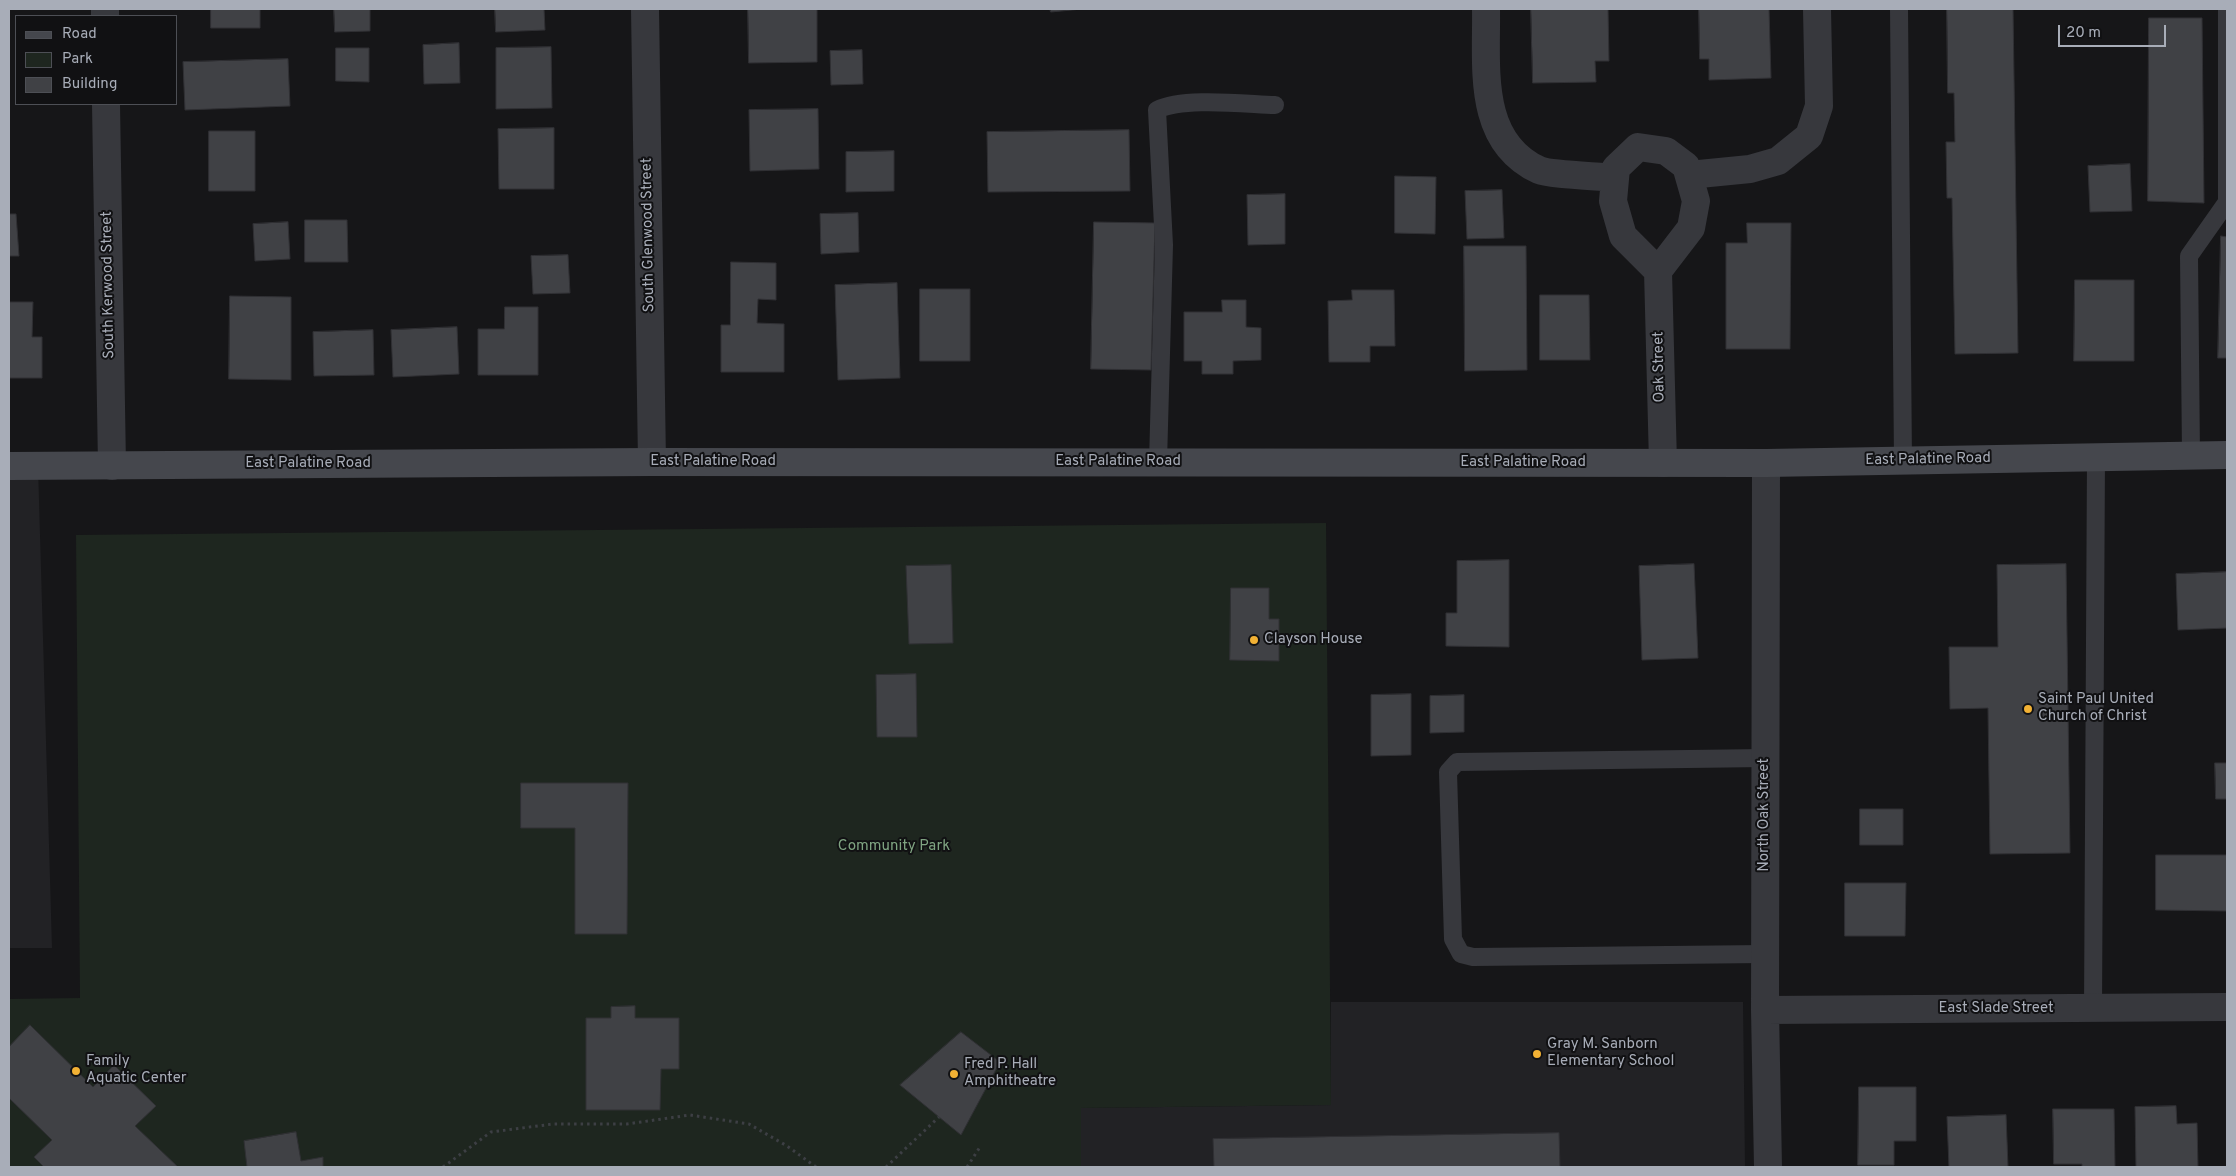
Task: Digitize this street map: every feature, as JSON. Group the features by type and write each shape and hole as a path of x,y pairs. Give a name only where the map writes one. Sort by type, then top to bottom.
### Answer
{"main road":[{"name":"East Palatine Road","path":"9,466 652,462 1766,463 2227,455"}],"street":[{"name":"South Glenwood Street","path":"645,9 652,462"},
{"path":"1486,9 1488,101 1497,129 1511,152 1540,170 1615,178"},
{"path":"1689,175 1750,169 1778,161 1809,136 1819,106 1817,9"},
{"name":"South Kerwood Street","path":"106,105 112,466"},
{"path":"1638,147 1666,151 1686,166 1689,175 1696,201 1691,228 1658,272 1624,236 1613,201 1616,168 1638,147"},
{"name":"Oak Street","path":"1658,272 1663,463"},
{"name":"North Oak Street","path":"1766,463 1765,1010 1768,1167"},
{"name":"East Slade Street","path":"1765,1010 2227,1006"}],"lane":[{"path":"1899,9 1902,461"},
{"path":"2191,456 2189,256 2227,202 2227,9"},
{"path":"1158,462 1164,245 1157,110 1167,105 1183,103 1275,104"},
{"path":"2093,1008 2096,457"},
{"path":"1765,954 1473,957 1461,954 1453,939 1448,772 1457,762 1766,758"}],"path":[{"path":"443,1167 491,1132 553,1124 627,1124 690,1115 749,1124 787,1146 816,1167"},
{"path":"886,1167 939,1117"},
{"path":"967,1167 980,1147"}],"shaded area":[{"path":"9,466 38,466 52,948 9,948"},
{"name":"Gray M. Sanborn Elementary School","path":"1331,1002 1743,1002 1745,1167 1081,1167 1080,1108 1331,1105"}],"green space":[{"name":"Community Park","path":"1326,523 1331,1105 1081,1108 1081,1167 9,1167 9,999 80,998 76,535"}],"building":[{"path":"211,9 260,9 260,28 211,28"},
{"path":"334,9 370,9 370,31 335,32"},
{"path":"495,9 544,9 545,30 496,32"},
{"path":"748,9 817,9 817,62 749,63"},
{"path":"1050,9 1082,9 1051,12"},
{"path":"1531,9 1608,9 1609,61 1595,61 1596,82 1533,83"},
{"path":"1699,9 1769,9 1771,78 1709,80 1709,59 1700,59"},
{"path":"1947,9 2013,9 2018,353 1955,354 1952,198 1947,198 1946,142 1955,142 1954,93 1948,93"},
{"path":"2149,18 2202,18 2204,203 2148,201"},
{"path":"459,43 460,83 424,84 423,45"},
{"path":"551,47 552,108 496,109 496,48"},
{"path":"336,48 369,48 369,82 336,81"},
{"path":"862,50 863,84 831,85 830,51"},
{"path":"288,59 290,106 185,110 183,62"},
{"path":"818,109 819,169 750,171 749,110"},
{"path":"554,128 554,189 499,189 498,129"},
{"path":"1129,130 1130,191 988,192 987,132"},
{"path":"209,131 255,131 255,191 209,191"},
{"path":"894,151 894,191 846,192 846,152"},
{"path":"2130,164 2132,211 2090,212 2088,166"},
{"path":"1395,176 1436,177 1435,234 1395,233"},
{"path":"1502,190 1504,238 1467,239 1465,191"},
{"path":"1285,194 1285,244 1248,245 1247,195"},
{"path":"858,213 859,252 821,254 820,214"},
{"path":"9,214 16,214 19,256 9,256"},
{"path":"305,220 347,220 348,262 305,262"},
{"path":"288,222 290,259 255,261 253,224"},
{"path":"1094,222 1155,223 1151,370 1091,369"},
{"path":"1747,223 1791,223 1790,349 1726,349 1726,243 1747,243"},
{"path":"2221,236 2227,237 2227,358 2218,358"},
{"path":"1464,246 1526,246 1527,370 1465,371"},
{"path":"568,255 570,293 533,294 531,256"},
{"path":"731,262 776,263 776,300 758,299 757,323 784,324 784,372 721,372 721,325 730,325"},
{"path":"2075,280 2134,280 2134,361 2074,361"},
{"path":"897,283 900,378 838,380 835,285"},
{"path":"920,289 970,289 970,361 920,361"},
{"path":"1352,290 1394,290 1395,346 1370,346 1370,362 1329,362 1328,301 1352,300"},
{"path":"1540,295 1589,295 1590,360 1540,360"},
{"path":"230,296 291,297 291,380 229,379"},
{"path":"1222,300 1246,300 1246,327 1261,328 1261,360 1233,361 1233,374 1202,374 1202,361 1184,361 1184,312 1222,312"},
{"path":"9,302 33,302 32,337 42,337 42,378 9,378"},
{"path":"505,307 538,307 538,375 478,375 478,329 504,329"},
{"path":"457,327 459,374 393,377 391,330"},
{"path":"373,330 374,375 314,376 313,332"},
{"path":"1509,560 1509,647 1446,646 1446,613 1457,613 1457,561"},
{"path":"1694,564 1698,658 1642,660 1639,566"},
{"name":"Saint Paul United Church of Christ","path":"2066,564 2070,853 1990,854 1988,708 1950,709 1949,647 1998,647 1997,565"},
{"path":"951,565 953,643 909,644 906,566"},
{"path":"2227,572 2227,628 2178,630 2176,574"},
{"name":"Clayson House","path":"1231,588 1269,588 1269,619 1279,619 1279,661 1230,660"},
{"path":"916,674 917,737 877,737 876,675"},
{"path":"1411,694 1411,755 1371,756 1371,695"},
{"path":"1464,695 1464,732 1430,733 1430,696"},
{"path":"2215,763 2227,763 2227,799 2216,799"},
{"path":"521,783 628,783 627,934 575,934 575,828 521,828"},
{"path":"1860,809 1903,809 1903,845 1860,845"},
{"path":"2156,855 2227,855 2227,911 2156,910"},
{"path":"1845,883 1906,883 1905,936 1845,936"},
{"path":"635,1006 635,1018 679,1018 679,1069 661,1069 660,1110 586,1110 586,1018 611,1018 611,1007"},
{"path":"30,1025 93,1087 114,1065 156,1106 135,1126 178,1167 44,1167 34,1157 52,1140 9,1098 9,1047"},
{"name":"Fred P. Hall Amphitheatre","path":"961,1032 1000,1062 961,1135 900,1085"},
{"path":"1859,1087 1916,1087 1916,1141 1894,1141 1894,1165 1858,1165"},
{"path":"2176,1106 2177,1124 2197,1123 2198,1167 2136,1167 2135,1107"},
{"path":"2053,1109 2114,1109 2115,1167 2082,1167 2082,1164 2054,1164"},
{"path":"2006,1115 2008,1167 1949,1167 1947,1117"},
{"path":"296,1132 301,1161 323,1157 323,1167 247,1167 244,1141"},
{"path":"1559,1133 1560,1167 1214,1167 1213,1139"}],"place":[{"name":"Clayson House","path":"1254,640"},
{"name":"Saint Paul United Church of Christ","path":"2028,709"},
{"name":"Gray M. Sanborn Elementary School","path":"1537,1054"},
{"name":"Family Aquatic Center","path":"76,1071"},
{"name":"Fred P. Hall Amphitheatre","path":"954,1074"}]}
